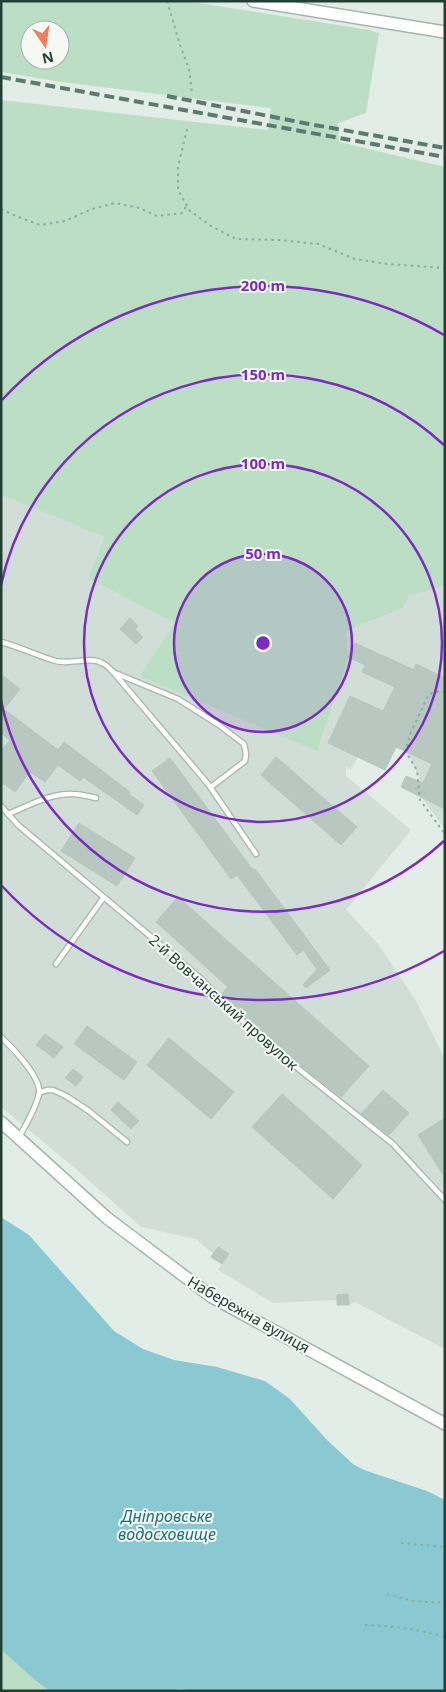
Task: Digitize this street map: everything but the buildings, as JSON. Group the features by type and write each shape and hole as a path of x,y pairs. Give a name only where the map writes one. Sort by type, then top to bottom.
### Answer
{"street":[{"path":"253,1 445,32"},
{"name":"Набережна вулиця","path":"1,1122 107,1218 212,1297 445,1424"}],"lane":[{"path":"1,642 57,661 72,663 88,660 101,662 114,673 211,787 256,854"},
{"path":"114,673 178,699 219,725 244,744 245,761 211,787"},
{"path":"8,814 58,796 72,794 96,798"},
{"name":"2-й Вовчанський провулок","path":"1,806 18,825 200,978 256,1034 393,1144 445,1200"},
{"path":"56,964 104,898"},
{"path":"1,1037 22,1057 38,1085 39,1093 19,1138"},
{"path":"39,1093 53,1090 66,1096 89,1111 127,1142"}],"path":[{"path":"167,1 189,69 192,93"},
{"path":"187,129 178,168 178,190 190,211 211,226 236,239 279,240 318,244 355,259 388,264 445,268"},
{"path":"1,209 40,225 65,221 92,209 115,203 139,208 157,216 182,213 187,205"},
{"path":"445,693 430,694 411,732 405,751 417,770 420,800 445,834"},
{"path":"401,1543 445,1547"},
{"path":"387,1594 413,1601 445,1603"},
{"path":"365,1625 395,1626 421,1630 445,1637"}],"shaded area":[{"path":"1,495 106,537 88,578 176,623 141,676 348,657 346,631 403,608 408,596 445,585 445,688 358,757 351,769 346,767 346,776 411,830 346,910 378,944 416,1001 445,1059 445,1349 355,1302 349,1305 337,1300 273,1303 218,1270 222,1264 211,1257 213,1254 196,1239 141,1227 75,1168 1,1107"},
{"path":"445,699 445,829 423,799 422,784 407,752"}],"green space":[{"path":"1,1 186,1 369,30 379,33 366,113 338,123 339,142 445,167 445,585 409,596 403,608 346,631 348,657 317,751 140,676 175,623 88,578 105,537 1,495 1,100 268,130 271,108 62,82 1,72"},
{"path":"1,1648 36,1681 50,1691 1,1691"}],"water":[{"name":"Дніпровське водосховище","path":"1,1217 29,1235 114,1331 143,1349 174,1360 217,1367 265,1381 290,1399 328,1441 353,1464 364,1470 427,1491 445,1500 445,1691 199,1691 178,1689 172,1691 50,1691 5,1653 1,1648"}],"railway":[{"path":"1,77 445,157"},
{"path":"167,96 445,148"}]}
